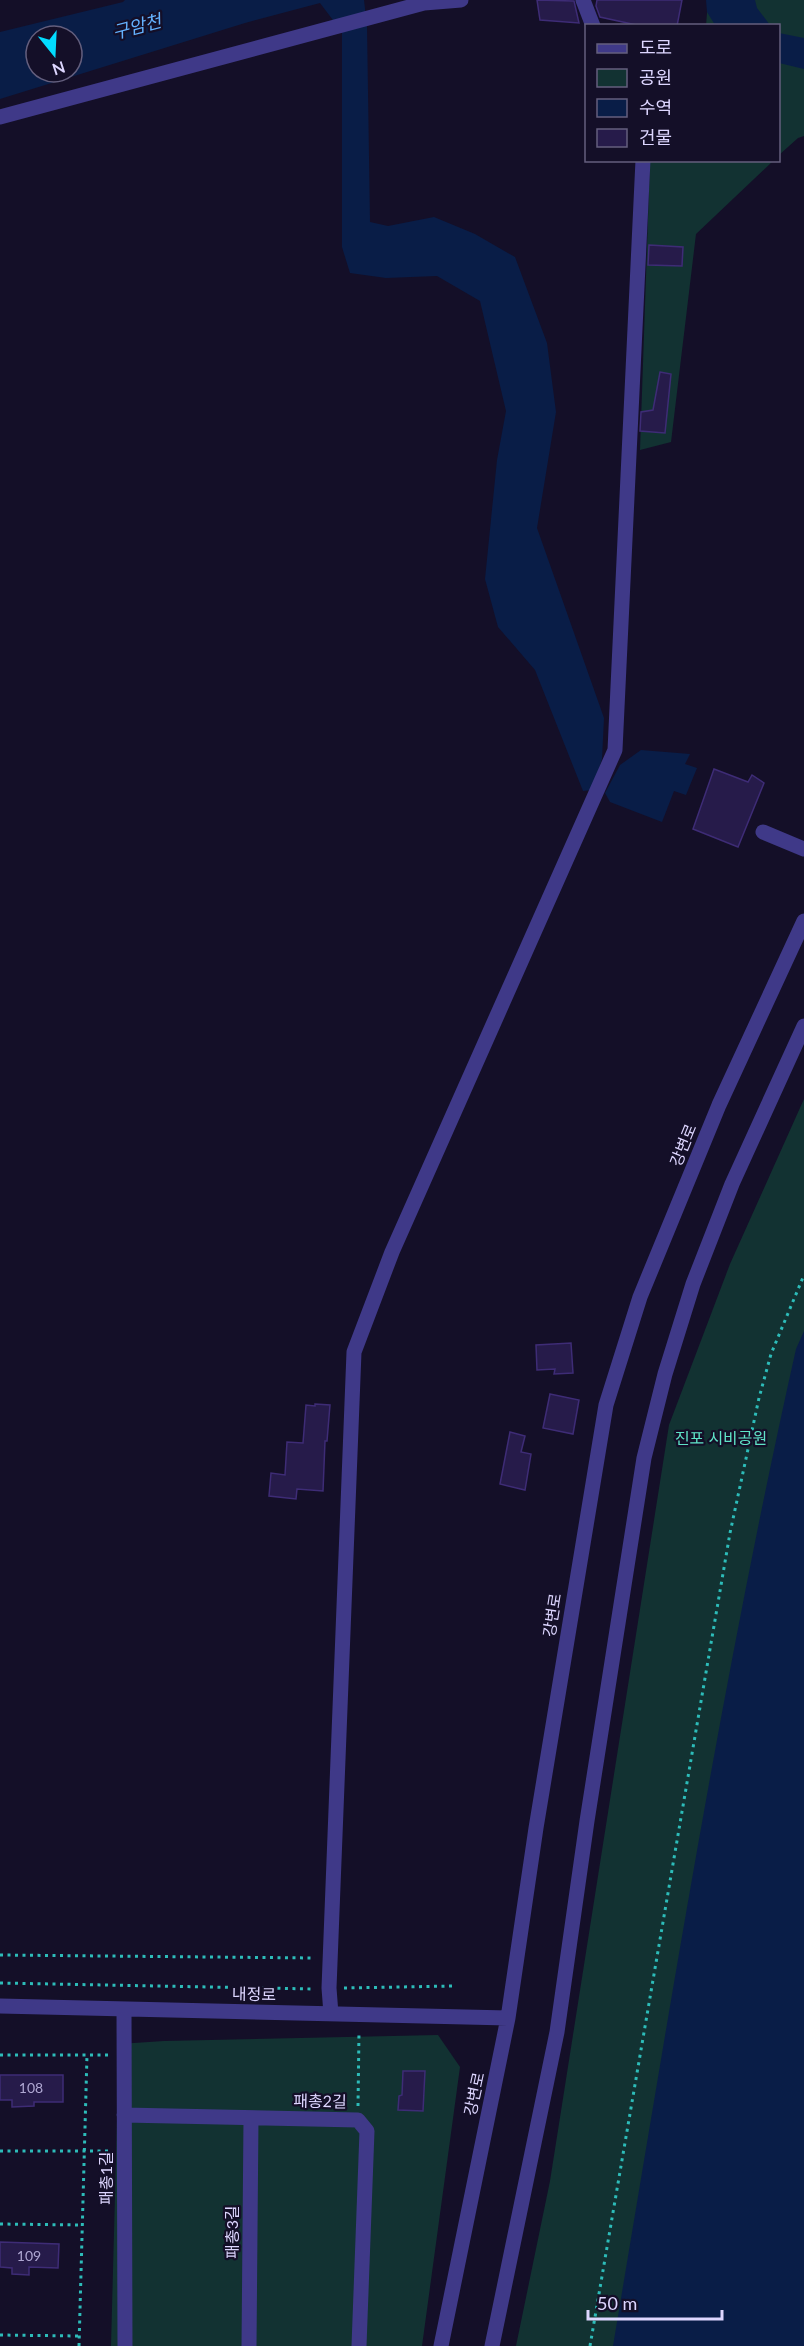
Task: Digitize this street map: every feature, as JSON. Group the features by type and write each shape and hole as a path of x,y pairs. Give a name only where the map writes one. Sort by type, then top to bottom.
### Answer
{"street":[{"path":"0,117 424,3 461,0"},
{"path":"583,0 591,24"},
{"path":"331,2014 329,1988 332,1958 354,1352 392,1252 615,750 643,162"},
{"path":"763,832 804,849"},
{"name":"강변로","path":"441,2346 508,2019 538,1816 606,1405 640,1297 719,1105 804,921"},
{"path":"492,2346 557,2032 644,1458 665,1374 693,1284 732,1184 804,1026"},
{"name":"내정로","path":"0,2006 508,2019"},
{"name":"패총1길","path":"124,2009 125,2346"},
{"name":"패총2길","path":"124,2115 358,2120 367,2131 359,2346"},
{"name":"패총3길","path":"249,2346 251,2118"}],"path":[{"path":"590,2346 730,1533 771,1353 804,1275"},
{"path":"0,1954 332,1958"},
{"path":"0,1983 329,1988 454,1986"},
{"path":"358,2120 359,2015"},
{"path":"0,2055 106,2055"},
{"path":"79,2346 87,2055"},
{"path":"0,2151 124,2152"},
{"path":"0,2224 82,2225"},
{"path":"0,2335 79,2336"}],"green space":[{"path":"708,0 804,0 804,136 798,138 780,154 780,24 706,24"},
{"path":"650,162 772,162 696,234 671,442 640,450"},
{"name":"진포 시비공원","path":"804,1099 804,2346 516,2346 550,2181 669,1425 730,1264"},
{"path":"438,2035 460,2067 422,2346 111,2346 119,2044"}],"water":[{"name":"구암천","path":"125,0 364,0 367,26 370,222 388,226 434,217 475,234 515,257 547,343 556,412 537,528 604,718 602,759 592,790 583,791 535,670 498,627 485,579 497,460 506,411 480,301 437,276 386,278 350,273 342,247 342,32 320,3 245,23 84,73 84,24 33,24"},
{"path":"706,0 755,0 757,8 769,24 714,24 707,12"},
{"path":"24,26 24,84 48,84 0,99 0,32"},
{"path":"780,33 804,38 804,69 780,63"},
{"path":"641,750 690,754 685,764 697,768 686,795 674,791 662,822 610,802 605,793 620,765"},
{"path":"804,1331 804,2346 613,2346 720,1722 769,1473 796,1349"}],"building":[{"path":"537,0 574,1 579,23 540,20"},
{"path":"597,0 682,0 677,24 632,24 600,17 596,6"},
{"path":"649,245 683,247 682,266 648,265"},
{"path":"660,372 671,374 665,433 640,431 641,412 653,410"},
{"path":"714,769 748,782 752,775 764,783 738,847 693,829"},
{"path":"571,1343 573,1373 554,1374 555,1369 537,1370 536,1345"},
{"path":"550,1394 579,1400 573,1434 543,1428"},
{"path":"315,1404 330,1405 327,1441 325,1441 323,1491 297,1489 296,1499 269,1496 271,1473 285,1475 287,1442 303,1443 306,1405 315,1406"},
{"path":"510,1432 525,1436 521,1452 531,1454 525,1490 500,1484"},
{"path":"403,2071 425,2071 423,2111 398,2110 399,2096 402,2095"},
{"path":"0,2075 63,2075 63,2102 34,2102 34,2106 12,2107 12,2100 0,2100"},
{"path":"0,2242 59,2244 58,2268 29,2267 29,2275 12,2274 12,2268 0,2267"}]}
